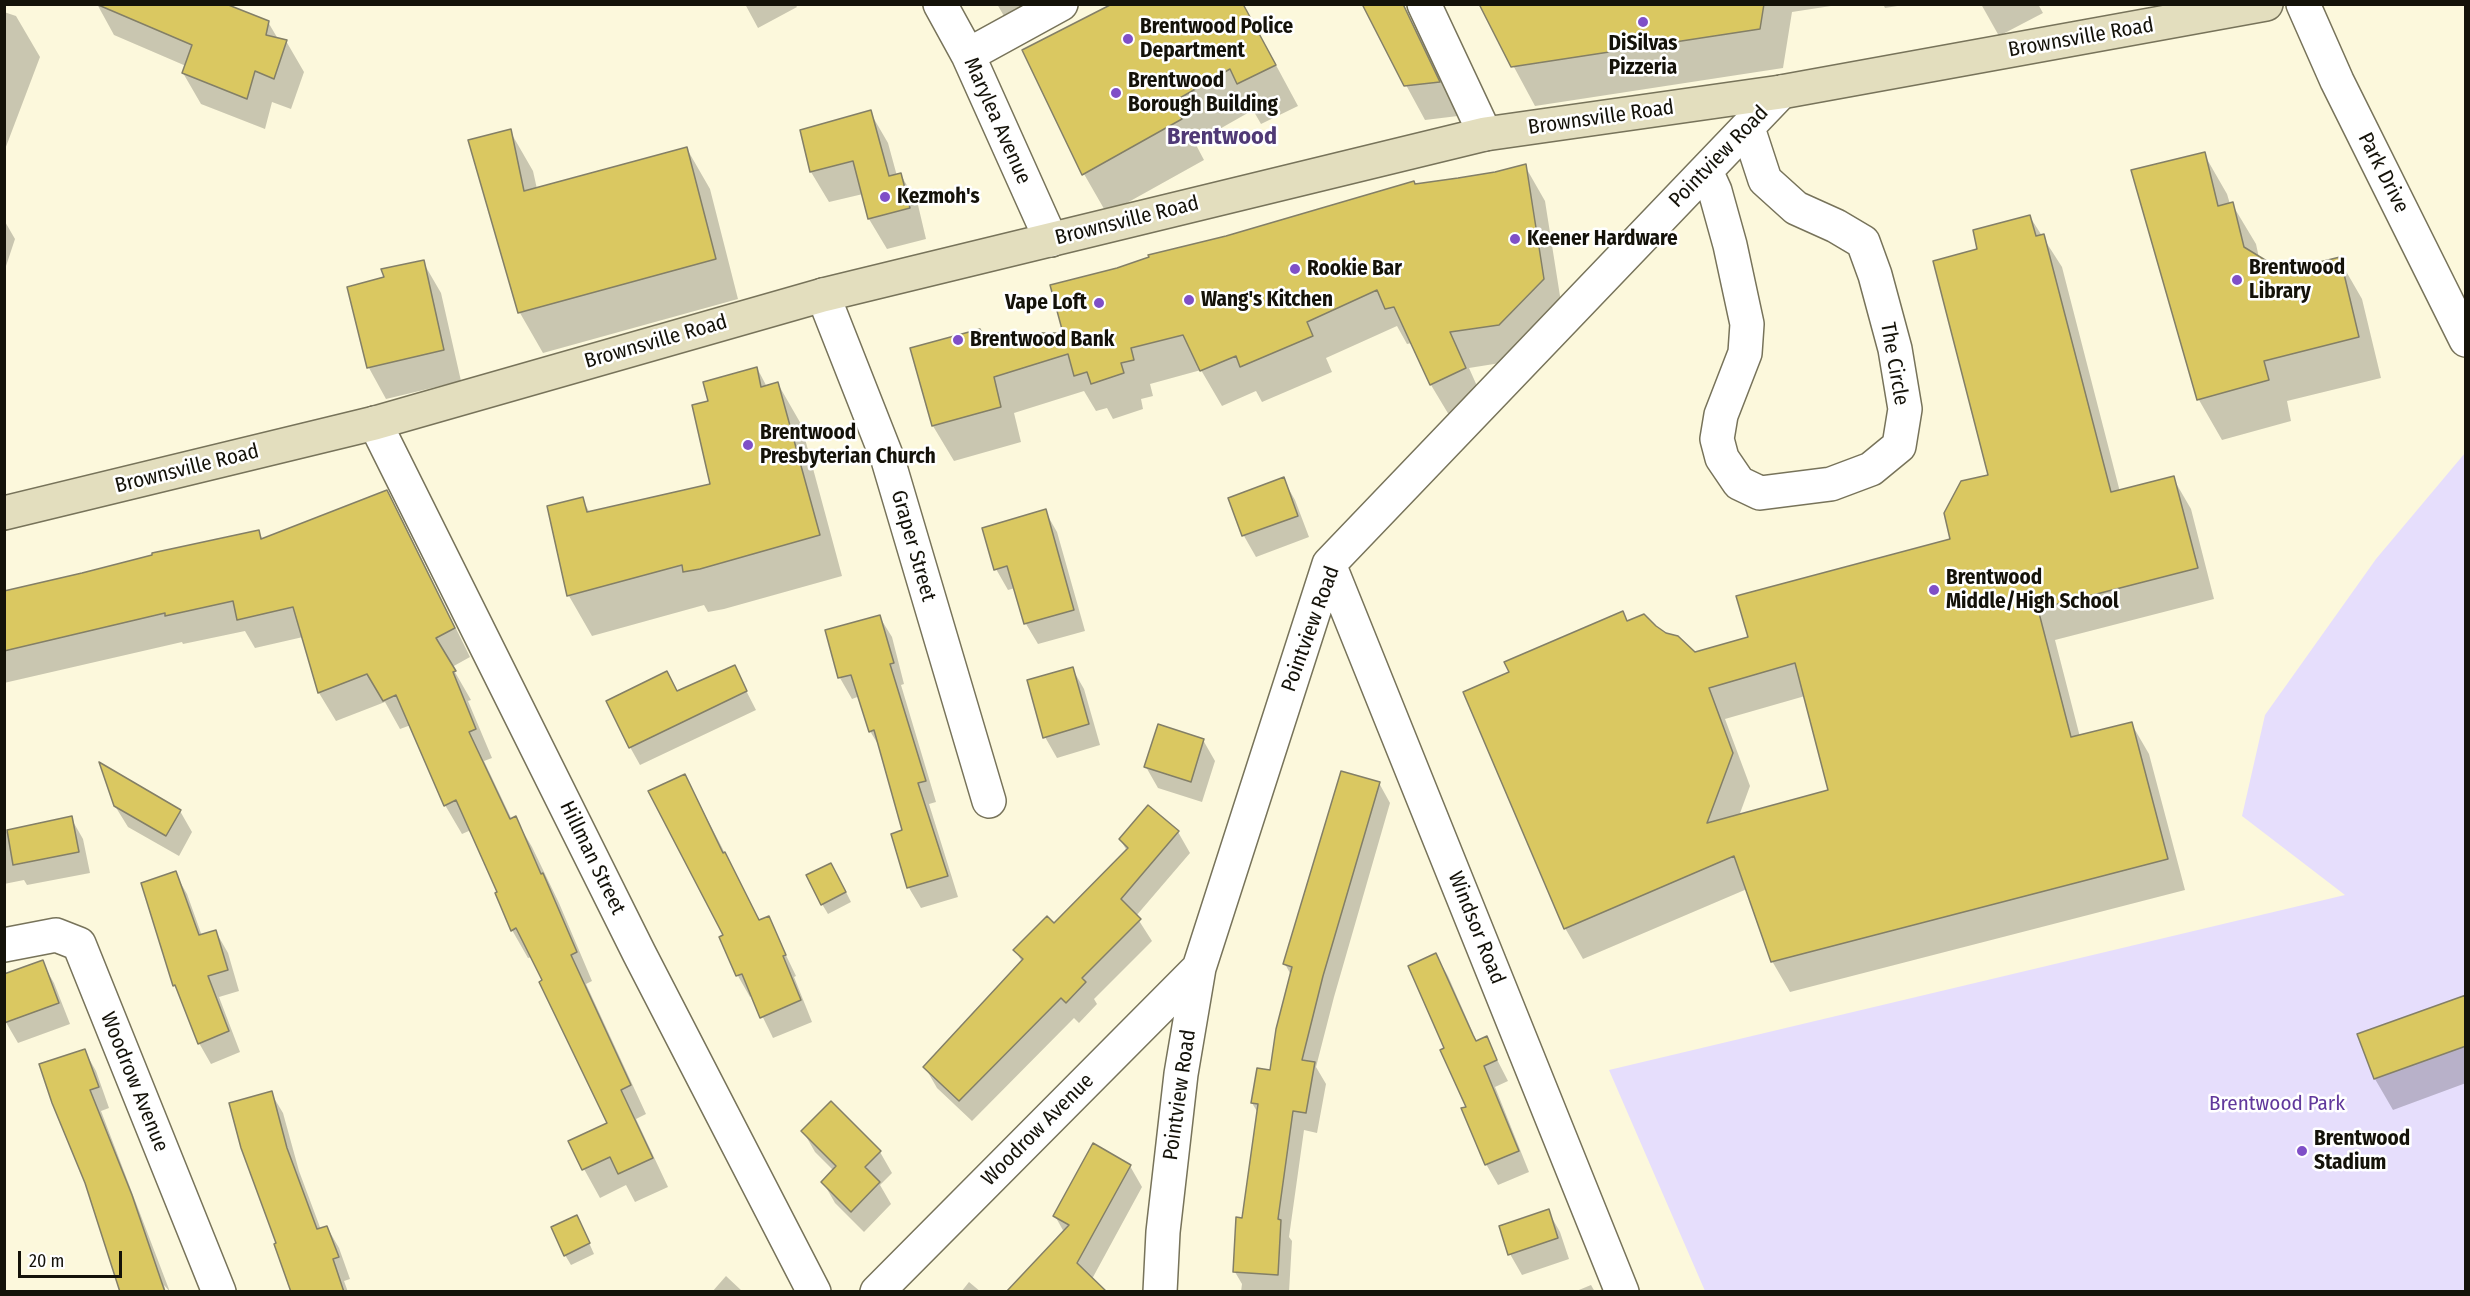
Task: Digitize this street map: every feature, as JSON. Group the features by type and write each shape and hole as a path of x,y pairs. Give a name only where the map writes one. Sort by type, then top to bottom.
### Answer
{"main road":[{"name":"Brownsville Road","path":"4,513 375,423 823,295 1485,134 1781,92 2266,4"}],"street":[{"name":"Marylea Avenue","path":"940,4 968,55 1051,240"},
{"path":"968,55 1061,4"},
{"path":"1424,4 1485,134"},
{"name":"Park Drive","path":"2302,4 2337,81 2466,340"},
{"name":"Pointview Road","path":"1160,1292 1163,1232 1181,1074 1199,968 1329,564 1781,92"},
{"name":"The Circle","path":"1706,171 1715,191 1730,245 1747,324 1745,353 1721,415 1717,440 1722,458 1739,483 1760,493 1831,484 1871,469 1899,446 1905,409 1895,349 1875,275 1863,242 1836,226 1796,208 1765,180 1748,128"},
{"name":"Graper Street","path":"823,295 888,460 989,801"},
{"name":"Hillman Street","path":"375,423 639,953 814,1292"},
{"name":"Windsor Road","path":"1329,564 1622,1292"},
{"name":"Woodrow Avenue","path":"4,945 56,935 79,944 219,1292"},
{"name":"Woodrow Avenue","path":"877,1292 1199,968"}],"green space":[{"name":"Brentwood Park","path":"2465,453 2465,1291 1705,1291 1609,1070 2345,895 2242,816 2265,715 2376,559"}],"building":[{"path":"96,4 226,4 269,21 266,35 287,40 274,79 255,71 247,99 182,73 192,45"},
{"name":"Brentwood Borough Building","path":"1112,4 1243,4 1276,65 1237,84 1230,69 1173,102 1182,119 1082,175 1022,50"},
{"path":"1362,4 1403,4 1440,82 1404,86"},
{"path":"1479,4 1764,4 1760,29 1511,67"},
{"path":"871,110 889,176 901,173 910,208 868,219 853,161 810,172 800,130"},
{"path":"511,129 524,191 687,147 716,259 518,313 468,140"},
{"name":"Brentwood Library","path":"2205,152 2218,206 2233,202 2244,247 2283,271 2340,257 2359,337 2264,361 2269,380 2197,400 2131,170"},
{"path":"1526,164 1544,279 1499,325 1450,332 1466,368 1430,385 1394,307 1385,309 1377,290 1307,322 1313,336 1240,367 1236,356 1200,371 1183,335 1131,348 1134,360 1121,363 1124,373 1091,384 1087,372 1074,376 1068,354 994,377 1001,407 932,426 910,348 980,329 982,333 1063,333 1050,285 1117,268 1149,257 1148,255 1226,236 1414,181 1415,184 1458,178"},
{"name":"Brentwood Middle/High School","path":"2030,215 2036,236 2044,234 2111,492 2174,476 2198,568 2038,609 2071,737 2132,722 2168,859 1771,962 1734,856 1564,929 1463,692 1509,672 1504,662 1623,611 1627,621 1644,614 1666,633 1678,636 1695,652 1748,637 1736,596 1950,539 1944,513 1961,481 1988,475 1933,261 1977,249 1973,230","holes":["1795,663 1828,790 1707,823 1733,753 1709,688"]},
{"path":"424,260 444,350 367,368 347,287 384,277 381,269"},
{"name":"Brentwood Presbyterian Church","path":"757,367 761,387 778,382 820,535 700,569 683,572 682,565 567,596 547,506 583,497 587,512 710,484 692,405 708,401 703,382"},
{"path":"1284,477 1298,516 1242,536 1228,498"},
{"path":"387,490 455,628 436,638 456,671 453,672 476,729 469,732 510,819 516,816 541,874 543,873 577,952 571,955 631,1085 621,1090 653,1158 618,1174 610,1157 582,1170 568,1141 607,1123 539,982 542,980 516,928 511,931 495,893 497,892 456,800 444,806 396,695 383,701 367,674 318,693 293,607 237,620 233,601 165,616 165,613 4,651 4,591 82,573 152,555 152,553 259,530 261,539"},
{"path":"1046,509 1074,610 1024,624 1007,566 994,570 982,528"},
{"path":"880,615 894,663 890,664 926,781 918,783 948,876 907,888 891,834 902,830 874,730 869,732 851,675 838,678 825,630"},
{"path":"735,665 747,691 629,748 606,701 667,671 677,691"},
{"path":"1073,667 1089,724 1043,738 1027,680"},
{"path":"1158,724 1204,739 1191,782 1144,767"},
{"path":"99,762 181,810 166,836 114,806"},
{"path":"1341,771 1380,782 1323,976 1302,1060 1315,1062 1306,1113 1293,1111 1278,1219 1281,1220 1278,1275 1233,1272 1236,1217 1242,1218 1258,1104 1251,1103 1257,1068 1270,1070 1276,1029 1292,967 1283,964"},
{"path":"685,774 723,853 725,852 759,920 769,916 786,955 783,956 801,1000 760,1018 742,974 736,976 719,937 723,935 648,791"},
{"path":"1148,805 1179,831 1121,899 1141,919 1082,978 1086,982 1066,1003 1061,998 959,1101 923,1067 1023,959 1013,950 1047,916 1054,923 1128,848 1119,839"},
{"path":"72,816 79,852 13,865 7,830"},
{"path":"831,863 846,892 821,905 806,875"},
{"path":"176,871 199,935 216,930 228,970 208,976 229,1031 198,1044 175,985 173,986 141,883"},
{"path":"1436,953 1476,1041 1487,1036 1497,1060 1484,1066 1519,1151 1485,1165 1461,1108 1466,1107 1440,1050 1444,1048 1408,966"},
{"path":"43,960 59,1003 4,1023 4,974"},
{"path":"2466,995 2466,1046 2374,1079 2357,1034"},
{"path":"85,1049 99,1087 90,1090 132,1195 165,1292 120,1292 85,1183 52,1103 39,1064"},
{"path":"272,1091 287,1148 317,1229 327,1226 339,1257 333,1259 344,1292 291,1292 274,1244 276,1243 241,1148 229,1103"},
{"path":"831,1101 881,1151 865,1167 880,1182 851,1212 821,1182 836,1166 801,1131"},
{"path":"1093,1143 1131,1165 1077,1263 1107,1292 1006,1292 1069,1225 1053,1216"},
{"path":"1549,1209 1558,1238 1508,1255 1499,1226"},
{"path":"577,1215 590,1243 564,1256 551,1227"}],"place":[{"name":"DiSilvas Pizzeria","path":"1643,22"},
{"name":"Brentwood Police Department","path":"1128,39"},
{"name":"Brentwood Borough Building","path":"1116,93"},
{"name":"Kezmoh's","path":"885,197"},
{"name":"Keener Hardware","path":"1515,239"},
{"name":"Rookie Bar","path":"1295,269"},
{"name":"Brentwood Library","path":"2237,280"},
{"name":"Wang's Kitchen","path":"1189,300"},
{"name":"Vape Loft","path":"1099,303"},
{"name":"Brentwood Bank","path":"958,340"},
{"name":"Brentwood Presbyterian Church","path":"748,445"},
{"name":"Brentwood Middle/High School","path":"1934,590"},
{"name":"Brentwood Stadium","path":"2302,1151"}],"district":[{"name":"Brentwood","path":"1222,137"}]}
